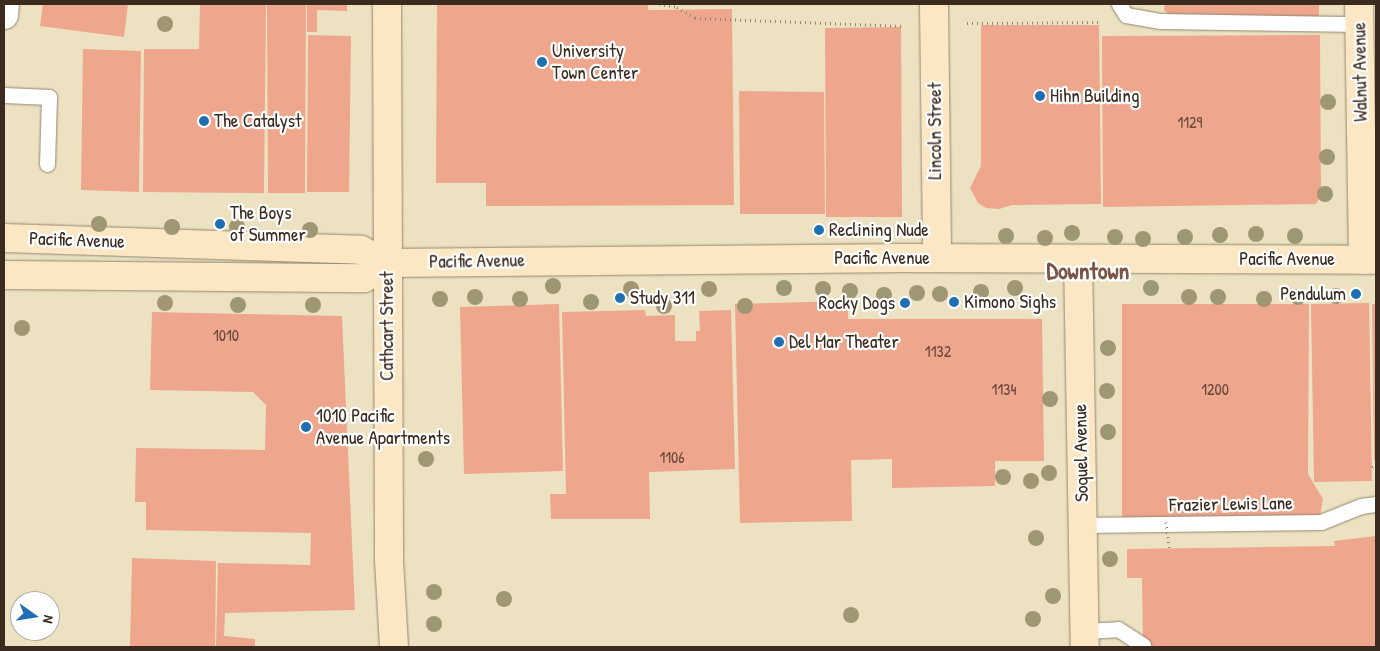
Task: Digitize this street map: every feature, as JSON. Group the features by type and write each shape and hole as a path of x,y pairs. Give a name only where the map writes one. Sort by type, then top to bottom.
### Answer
{"street":[{"path":"4,15 5,4"},
{"name":"Cathcart Street","path":"387,4 389,560 394,647"},
{"name":"Lincoln Street","path":"934,14 937,258"},
{"name":"Walnut Avenue","path":"1359,14 1370,260"},
{"name":"Pacific Avenue","path":"4,238 361,250 387,263 937,258 1370,260"},
{"name":"Soquel Avenue","path":"1078,259 1084,639"},
{"name":"Pacific Avenue","path":"4,275 364,278 387,263"}],"lane":[{"path":"1119,4 1126,15 1160,21 1359,14"},
{"path":"4,95 49,97 47,164"},
{"name":"Frazier Lewis Lane","path":"1082,526 1321,522 1361,506 1376,504"},
{"path":"1084,639 1118,629 1142,645"}],"path":[{"path":"659,4 677,7 695,18 934,14"},
{"path":"967,23 1112,22"},
{"path":"1372,467 1376,465"},
{"path":"1166,522 1168,548"}],"building":[{"path":"43,4 128,4 124,37 40,26"},
{"name":"The Catalyst","path":"200,4 266,4 264,193 143,192 144,49 199,49"},
{"path":"267,4 306,4 305,193 268,193"},
{"path":"307,4 347,4 347,11 317,10 317,32 307,32"},
{"name":"University Town Center","path":"437,4 648,4 648,10 732,9 734,205 486,206 486,183 436,183"},
{"path":"1165,4 1319,4 1319,17 1172,18 1164,10"},
{"name":"Hihn Building","path":"981,25 1099,25 1101,204 1012,205 999,209 986,208 978,203 970,188 981,166"},
{"path":"901,27 902,217 826,217 825,28"},
{"path":"308,35 351,36 349,192 307,192"},
{"path":"1320,35 1321,195 1316,204 1103,207 1102,36"},
{"path":"83,49 141,51 139,192 81,190"},
{"path":"739,91 824,92 825,214 740,214"},
{"path":"848,301 848,319 1042,319 1044,461 995,461 995,486 892,488 892,459 851,460 852,521 740,523 735,304"},
{"path":"1369,303 1372,481 1314,482 1311,304"},
{"path":"559,304 563,471 464,474 460,307"},
{"path":"1122,304 1309,304 1308,474 1323,499 1319,520 1122,522"},
{"path":"1372,304 1376,304 1376,460 1374,460"},
{"path":"645,310 646,316 675,315 675,341 696,341 696,331 700,331 699,311 731,310 735,469 649,472 650,519 551,519 550,494 566,494 562,312"},
{"name":"1010 Pacific Avenue Apartments","path":"152,312 342,316 355,610 225,613 224,636 255,639 255,647 216,647 218,563 310,565 311,533 146,530 146,502 135,502 136,448 265,450 266,405 253,392 150,390"},
{"path":"1376,536 1376,647 1143,647 1142,578 1127,578 1127,549 1335,546 1334,541"},
{"path":"132,558 216,561 215,647 130,647"}],"place":[{"name":"University Town Center","path":"542,62"},
{"name":"Hihn Building","path":"1040,96"},
{"name":"The Catalyst","path":"204,121"},
{"name":"The Boys of Summer","path":"220,224"},
{"name":"Reclining Nude","path":"819,230"},
{"name":"Pendulum","path":"1356,294"},
{"name":"Study 311","path":"620,298"},
{"name":"Kimono Sighs","path":"954,302"},
{"name":"Rocky Dogs","path":"905,303"},
{"name":"Del Mar Theater","path":"779,342"},
{"name":"1010 Pacific Avenue Apartments","path":"306,427"}],"district":[{"name":"Downtown","path":"1088,271"}]}
